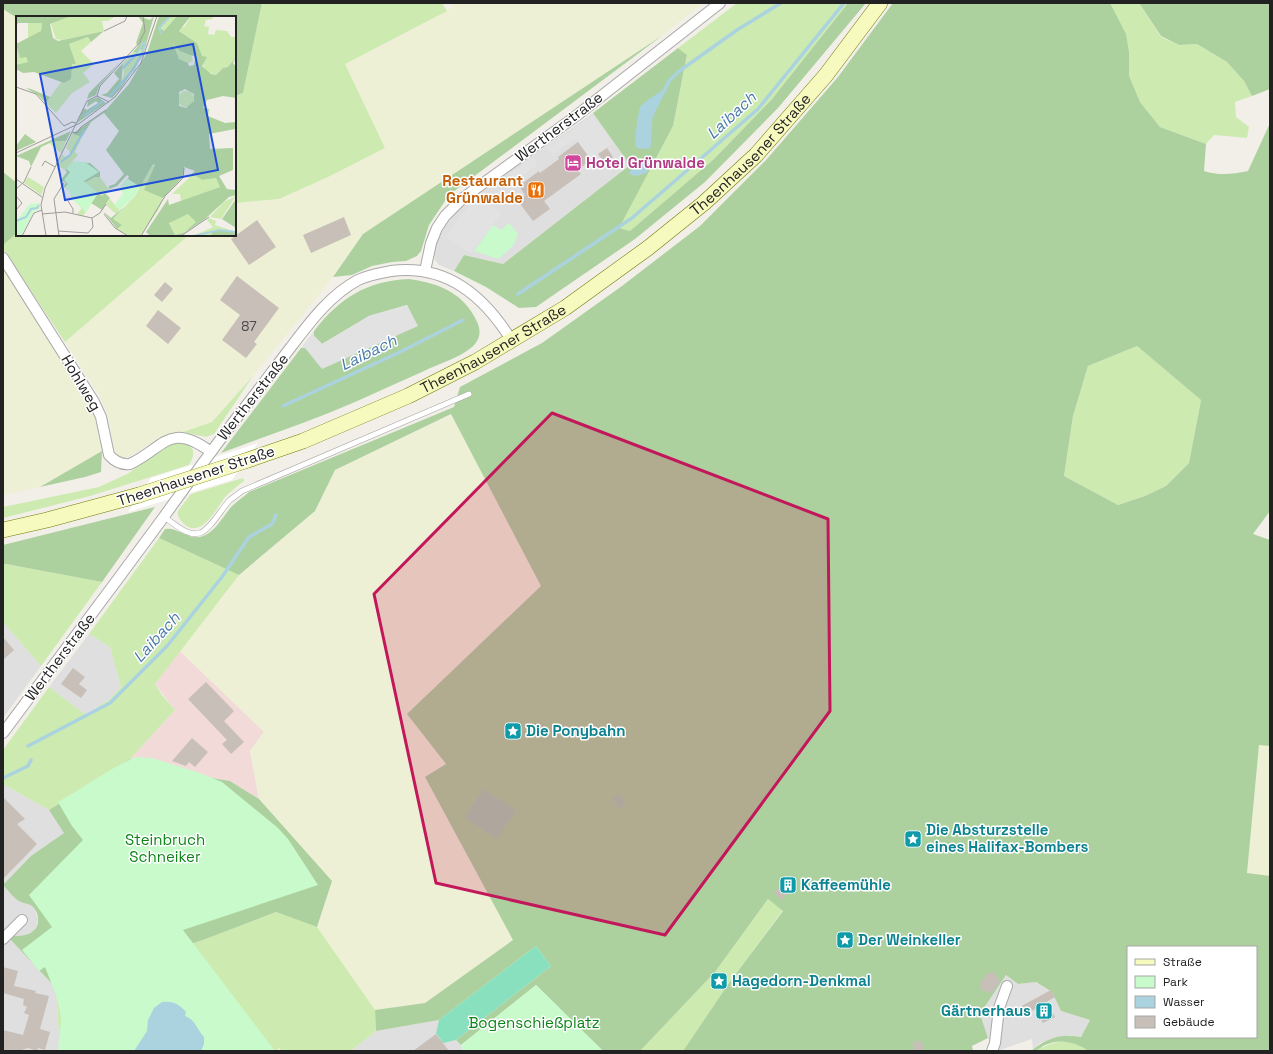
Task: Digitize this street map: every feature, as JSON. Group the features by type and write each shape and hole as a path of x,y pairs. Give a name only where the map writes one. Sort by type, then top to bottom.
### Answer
{"main road":[{"name":"Theenhausener Straße","path":"3,530 47,520 139,495 303,441 408,396 475,362 512,341 565,308 648,248 704,202 756,155 826,75 880,3"}],"street":[{"name":"Wertherstraße","path":"425,271 431,243 437,228 445,216 463,198 576,116 720,3"},
{"name":"Hohlweg","path":"3,258 94,402 101,417 109,456 113,460 124,465 130,464 159,444 178,438 194,441 211,452"},
{"name":"Wertherstraße","path":"3,733 211,452 313,319 335,296 359,280 381,272 405,269 425,271 461,285 476,296 503,326 512,341"},
{"path":"3,939 22,920"},
{"path":"992,1051 995,1043 999,1008 1007,986"}],"lane":[{"path":"164,517 186,531 200,533 209,526 230,500 242,490 469,394"}],"highlighted area":[{"path":"552,413 828,519 830,711 665,935 436,883 374,594"}],"shaded area":[{"path":"593,113 630,165 503,264 464,255 454,271 439,265 433,254 434,248 444,228 456,211 470,199"},
{"path":"593,115 613,143 591,159 575,139 552,155 547,148"},
{"path":"533,157 538,164 516,181 510,174"},
{"path":"483,192 501,214 471,253 446,236 474,198"},
{"path":"407,305 418,326 322,369 305,348 301,348 314,331 314,336 322,344 369,316"},
{"path":"3,622 41,666 3,718"},
{"path":"89,634 110,647 121,687 109,700 86,715 49,687"},
{"path":"180,651 264,732 250,751 259,799 230,781 188,774 130,759 175,710 155,684"},
{"path":"3,784 49,810 65,833 31,856 20,902 28,903 34,907 38,919 37,925 33,931 24,936 12,936 56,988 60,1051 3,1051"},
{"path":"1006,975 1018,984 1035,982 1052,992 1061,1011 1090,1020 1081,1037 1071,1035 1050,1039 1040,1043 1033,1049 1032,1039 997,1051 988,1038 980,1014"},
{"path":"439,1020 436,1033 442,1042 456,1040 461,1045 463,1051 351,1051 376,1031"}],"green space":[{"path":"3,3 262,3 243,93 236,96 236,16 16,16 16,17 3,9"},
{"path":"262,3 442,3 447,11 345,64 385,148 330,176 279,199 236,203 236,96 243,93"},
{"path":"456,3 703,3 663,35 363,234 326,286 253,376 212,422 183,432 167,435 155,440 131,456 126,458 121,457 117,454 114,448 109,421 100,396 65,342 188,236 236,236 236,203 279,199 330,176 385,148 345,64 447,11"},
{"path":"737,3 848,3 772,99 714,159 630,231 618,228 673,126 687,56 678,48"},
{"path":"848,3 866,3 778,108 705,182 635,239 536,307 519,308 486,287 454,271 464,255 503,264 630,165 593,113 678,48 687,55 673,126 619,228 630,231 714,159 772,99"},
{"path":"893,3 1110,3 1126,34 1129,52 1129,76 1140,102 1160,127 1206,144 1204,171 1215,174 1226,174 1248,171 1270,123 1270,511 1253,534 1270,540 1270,746 1259,745 1247,873 1270,876 1270,1051 1089,1051 1073,1043 1062,1041 1051,1043 1037,1050 1031,1051 1042,1043 1060,1036 1081,1037 1090,1020 1061,1011 1052,992 1036,982 1018,984 1006,975 980,1014 988,1038 972,1046 973,1051 683,1051 729,983 783,911 768,899 715,972 640,1051 603,1051 536,985 461,1045 456,1040 551,966 536,946 439,1020 376,1031 375,1010 425,1003 513,940 425,777 446,764 407,714 541,586 451,414 335,470 315,511 239,575 159,538 165,529 173,529 195,537 207,535 232,506 249,492 454,407 460,387 542,343 622,286 700,226 767,159 838,77","holes":["1137,346 1201,400 1189,463 1166,486 1145,496 1118,505 1064,476 1073,416 1088,366"]},
{"path":"1110,3 1139,3 1161,37 1179,45 1197,44 1227,62 1244,81 1252,96 1235,102 1236,117 1249,127 1247,138 1214,135 1206,144 1160,127 1140,102 1129,77 1129,52"},
{"path":"1139,3 1270,3 1270,89 1252,96 1244,81 1227,62 1197,44 1179,45 1161,36"},
{"path":"3,9 16,17 16,182 3,171"},
{"path":"663,35 449,195 429,225 421,251 417,256 406,261 372,266 352,275 333,277 363,234"},
{"path":"3,172 16,182 16,234 3,245"},
{"path":"509,223 518,234 513,246 498,259 474,251 493,225 501,230"},
{"path":"16,234 16,236 188,236 65,342 3,249 3,245"},
{"path":"3,265 93,409 102,451 40,487 3,495"},
{"path":"409,279 444,288 465,303 476,319 480,332 478,340 471,348 451,359 338,409 221,453 301,348 417,326 407,305 369,316 322,344 314,336 314,331 324,319 334,309 355,293 380,283"},
{"path":"1137,346 1201,400 1189,463 1166,486 1145,496 1118,505 1064,476 1073,416 1088,366"},
{"path":"253,376 214,434 206,437 183,432 212,422"},
{"path":"452,414 541,586 407,714 446,764 425,778 513,940 425,1003 375,1010 317,927 332,881 259,799 250,751 264,732 180,651 239,575 315,511 335,470"},
{"path":"183,442 190,446 193,451 193,457 189,465 90,496 3,518 3,507 99,487 129,473 169,444"},
{"path":"102,451 101,472 40,487"},
{"path":"243,478 244,481 225,497 207,522 201,526 195,528 189,527 180,520 178,511 191,494"},
{"path":"155,507 102,582 6,564 3,565 3,545"},
{"path":"159,538 239,575 155,684 175,710 130,759 49,810 3,784 3,750 49,687 86,715 109,700 121,687 110,647 89,634"},
{"path":"6,564 102,582 41,666 3,622 3,565"},
{"path":"1259,744 1270,746 1270,876 1247,874"},
{"name":"Steinbruch Schneiker","path":"136,757 152,758 200,773 222,782 278,828 288,839 318,885 183,930 275,1051 58,1051 61,1020 56,995 45,967 39,971 22,950 52,927 29,895 83,840 72,826 58,802 116,767"},
{"name":"Steinbruch Schneiker","path":"130,759 188,774 230,781 259,799 332,881 317,927 276,912 203,940 56,988 10,939 12,936 20,936 31,933 36,928 38,915 32,906 16,899 3,885 31,856 64,833 49,810"},
{"path":"483,789 516,810 497,839 465,818"},
{"path":"619,794 626,803 619,809 612,799"},
{"path":"768,899 783,910 729,983 683,1051 640,1051 715,972"},
{"path":"276,912 317,927 375,1010 376,1031 351,1051 282,1051 279,1048 276,1051 60,1051 56,988 203,940"},
{"path":"536,946 551,966 456,1040 443,1043 436,1033 439,1020"},
{"name":"Bogenschießplatz","path":"536,985 603,1051 463,1051 461,1045"},
{"path":"1068,1041 1080,1045 1089,1051 1036,1051 1051,1044"}],"water":[{"path":"667,87 652,120 651,146 648,149 637,148 635,144 640,107"},
{"path":"640,159 651,159 651,166 646,173 637,176 631,175 629,173 630,171"},
{"path":"162,1002 176,1004 186,1012 185,1016 192,1020 204,1037 204,1044 201,1051 134,1051 147,1031 148,1020 154,1008"}],"pier":[{"path":"258,443 232,480 128,512 151,478"}],"building":[{"path":"578,142 591,160 577,170 581,174 544,201 550,209 533,221 518,201 525,195 519,186 539,171 540,173 559,159 558,157"},
{"path":"607,148 613,157 605,163 598,154"},
{"path":"344,217 351,235 311,253 303,235"},
{"path":"257,220 276,247 249,265 231,239"},
{"path":"237,276 279,308 254,342 257,344 246,358 222,340 240,315 220,300"},
{"path":"165,282 173,289 162,302 154,295"},
{"path":"158,310 181,328 168,344 146,326"},
{"path":"3,637 14,650 3,660"},
{"path":"73,668 85,677 79,684 87,690 81,698 61,684"},
{"path":"206,682 234,711 224,721 244,742 231,754 222,744 227,740 188,699"},
{"path":"192,738 208,752 195,767 189,762 186,766 172,761"},
{"path":"3,797 25,819 17,824 37,844 3,879"},
{"path":"787,877 795,884 782,900 774,893"},
{"path":"3,967 18,971 14,986 36,991 35,993 49,996 40,1029 50,1032 45,1050 38,1048 37,1051 28,1048 18,1051 3,1051 3,1030 23,1035 29,1015 24,1013 27,1007 23,1005 24,999 3,993"},
{"path":"994,972 1000,982 992,993 981,990 980,983 988,973"},
{"name":"Gärtnerhaus","path":"1051,990 1055,997 1043,1004 1045,1007 1049,1006 1055,1017 1043,1023 1035,1009 1019,1018 1014,1010"},
{"path":"436,1034 449,1051 413,1051"},
{"path":"921,1041 924,1046 923,1051 913,1051 913,1042"}],"waterway":[{"path":"665,89 669,81 678,72 737,30 781,3"},
{"name":"Laibach","path":"518,294 632,218 758,109 844,3"},
{"name":"Laibach","path":"283,406 400,352 463,320"},
{"name":"Laibach","path":"28,746 110,703 167,646 222,577 249,537 272,524 276,515"},
{"name":"Laibach","path":"3,778 28,766 31,760"}],"place":[{"name":"Hotel Grünwalde","path":"573,163"},
{"name":"Restaurant Grünwalde","path":"536,190"},
{"name":"Die Ponybahn","path":"513,731"},
{"name":"Die Absturzstelle eines Halifax-Bombers","path":"913,839"},
{"name":"Kaffeemühle","path":"788,885"},
{"name":"Der Weinkeller","path":"845,940"},
{"name":"Hagedorn-Denkmal","path":"719,981"},
{"name":"Gärtnerhaus","path":"1044,1011"}]}
